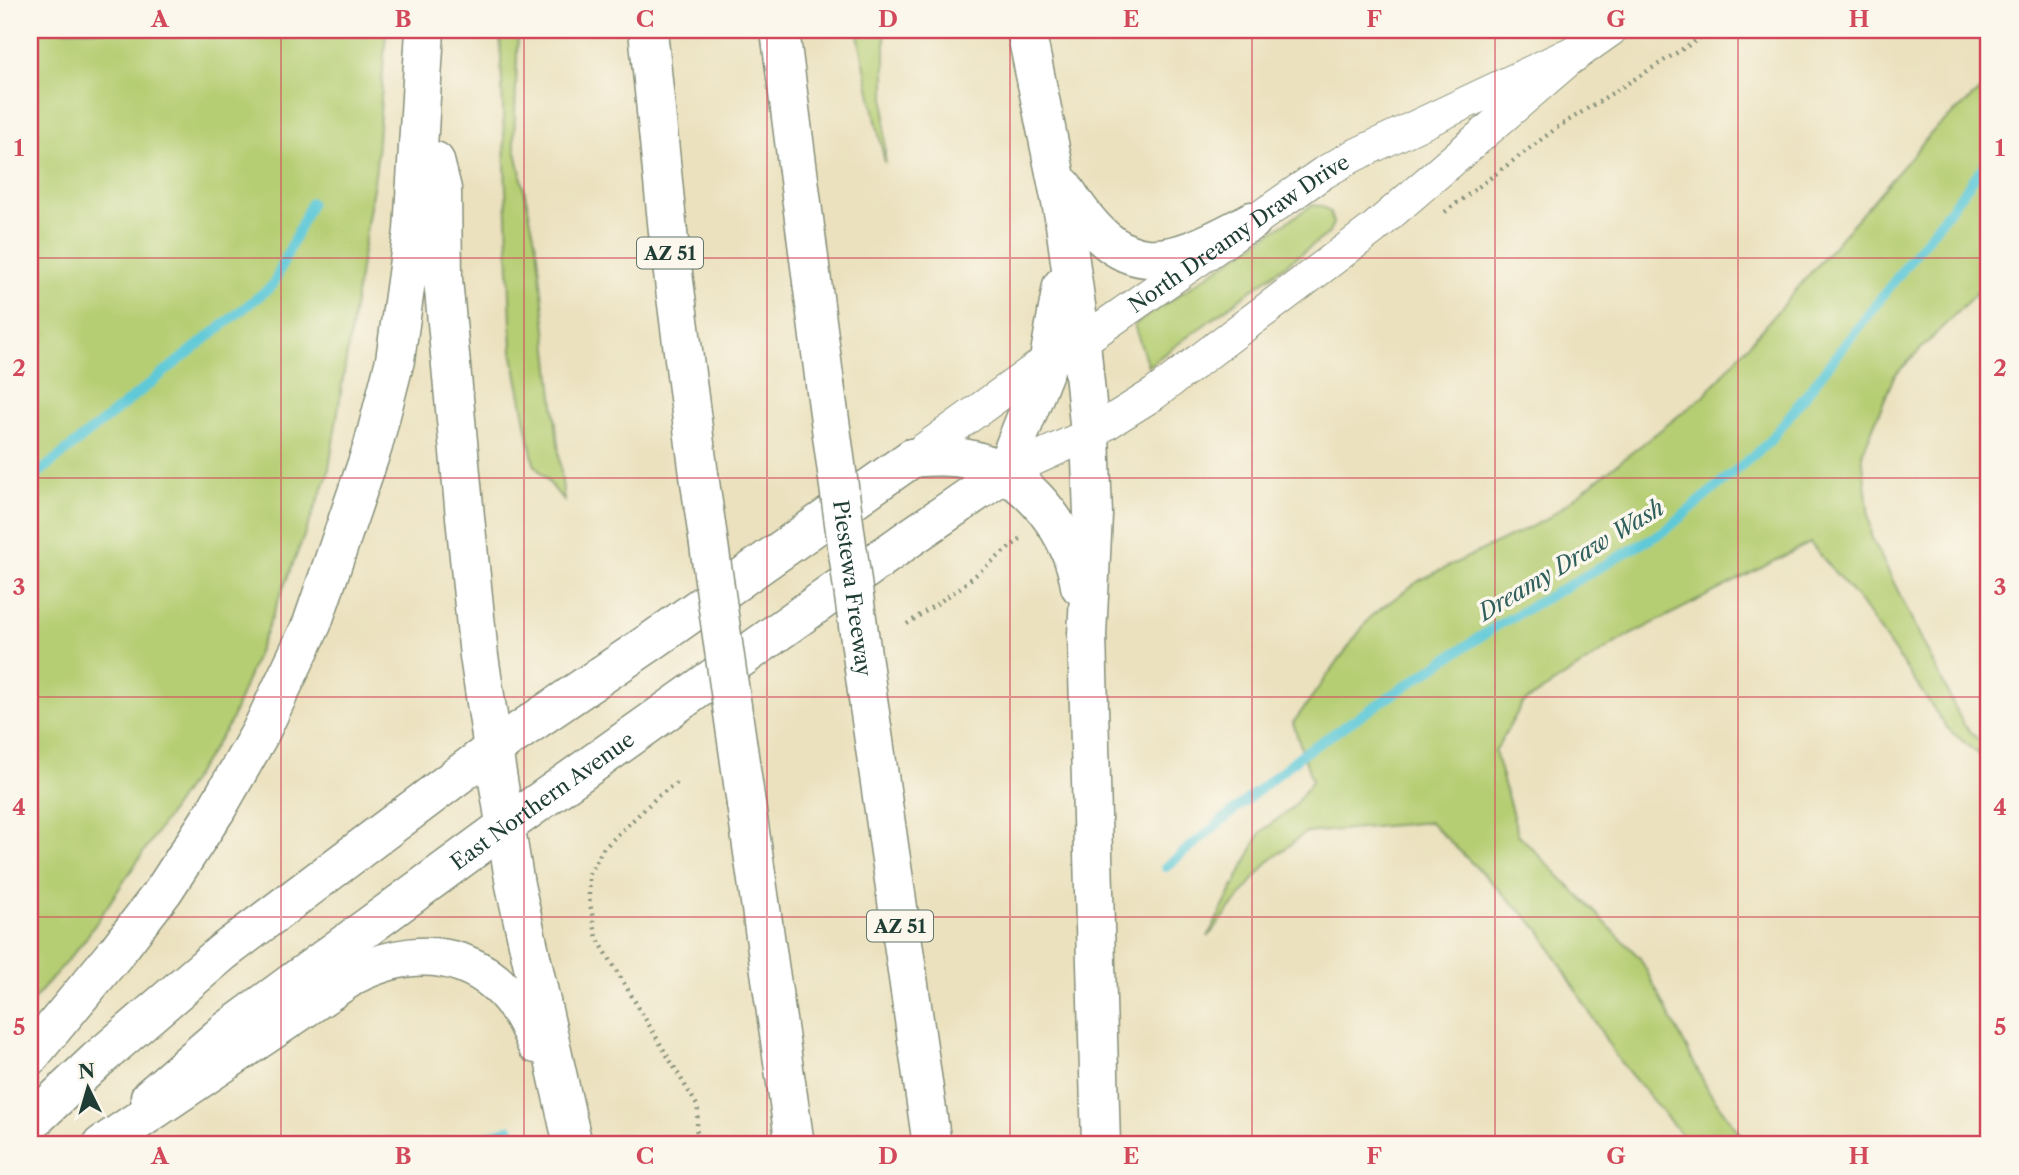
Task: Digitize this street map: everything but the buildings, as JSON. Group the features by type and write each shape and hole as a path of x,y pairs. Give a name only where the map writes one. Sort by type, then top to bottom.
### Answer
{"main road":[{"path":"30,1056 164,890 216,810 260,733 312,624 373,446 395,360 410,265 425,30"},
{"name":"AZ 51","path":"648,30 668,242 795,1145"},
{"name":"Piestewa Freeway","path":"779,30 869,706 932,1145"},
{"path":"1026,30 1064,217 1062,288 1065,351 1090,434 1093,506 1087,654 1101,1145"},
{"path":"422,107 442,189 443,279 477,628 492,749 504,827 573,1145"},
{"path":"1056,175 1077,209 1101,237 1115,248 1134,255 1149,258 1187,253 1252,221"},
{"path":"1004,473 1065,351"},
{"path":"30,1122 97,1060 223,952 492,749 652,641 912,458 958,458 981,463 1004,473 1025,489 1046,512 1068,543 1079,576 1087,654"},
{"name":"East Northern Avenue","path":"95,1145 225,1032 504,827 1004,473"},
{"path":"102,1145 354,975 397,958 417,956 440,957 471,966 510,995 531,1032 573,1145"}],"street":[{"name":"North Dreamy Draw Drive","path":"912,458 1323,173 1599,38"},
{"name":"North Dreamy Draw Drive","path":"1004,473 1090,434 1154,394 1373,229 1599,38"}],"path":[{"path":"907,624 957,590 1029,531"},
{"path":"677,783 658,796 603,849 589,874 589,899 597,938 698,1107 696,1145"}],"green space":[{"path":"30,30 386,30 376,168 328,475 230,723 84,941 30,1004"},
{"path":"500,30 518,30 514,142 538,254 564,501 534,464 512,351"},
{"path":"857,30 885,30 885,163"},
{"path":"1989,83 1989,280 1894,376 1862,454 1871,536 1963,724 1989,751 1989,763 1947,728 1861,603 1810,543 1622,639 1522,704 1495,752 1518,834 1640,958 1708,1090 1748,1145 1690,1145 1617,1058 1539,929 1430,822 1305,833 1267,863 1208,937 1261,832 1294,806 1312,781 1293,723 1371,616 1420,580 1547,519 1705,395 1934,130"},
{"path":"1312,205 1322,206 1330,212 1333,223 1329,233 1148,366 1134,325"}],"waterway":[{"name":"Dreamy Draw Wash","path":"1166,867 1301,755 1495,627 1666,530 1769,442 1989,159"},
{"path":"30,480 273,285 311,203"},
{"name":"Dreamy Draw Wash","path":"460,1145 510,1129"}]}
